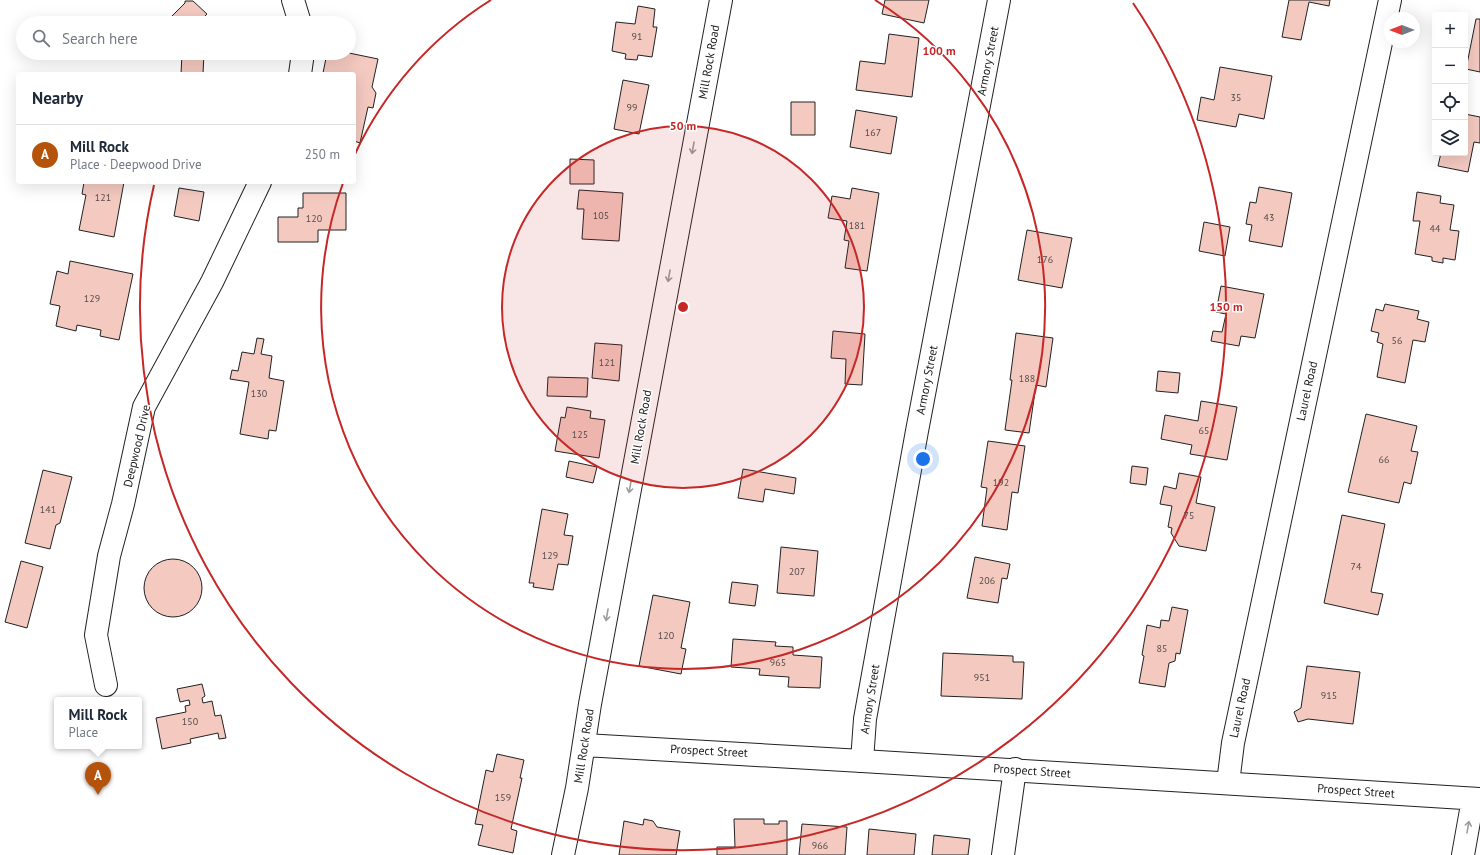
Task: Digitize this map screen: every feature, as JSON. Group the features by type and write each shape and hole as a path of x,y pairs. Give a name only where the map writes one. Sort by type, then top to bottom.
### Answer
{"street":[{"path":"293,0 298,16"},
{"name":"Mill Rock Road","path":"563,855 721,0"},
{"name":"Armory Street","path":"862,761 866,711 999,0"},
{"name":"Laurel Road","path":"1228,783 1232,743 1390,0"},
{"path":"300,72 303,60"},
{"name":"Deepwood Drive","path":"106,685 96,634 109,556 123,504 144,407 212,282 259,184"},
{"name":"Prospect Street","path":"584,744 1015,769 1477,799"},
{"path":"1003,855 1015,769"},
{"path":"1464,855 1477,799"}],"building":[{"path":"885,0 929,0 924,23 882,14"},
{"path":"1289,0 1330,0 1329,6 1309,2 1301,40 1282,37"},
{"path":"185,1 193,1 207,14 205,16 172,16 185,3"},
{"path":"638,6 655,9 653,27 657,27 652,57 638,55 637,60 625,59 626,54 612,51 616,22 635,24"},
{"path":"1476,19 1480,19 1480,72 1468,69 1468,59"},
{"path":"889,34 919,38 912,97 856,90 860,61 885,64"},
{"path":"356,54 378,59 372,87 376,93 373,108 368,107 360,143 356,142 356,72 323,72 326,60 356,60"},
{"path":"182,60 204,60 203,72 181,72"},
{"path":"1220,67 1272,76 1264,119 1239,114 1236,127 1197,120 1201,97 1214,100"},
{"path":"623,80 649,85 639,134 614,129"},
{"path":"791,102 815,102 815,135 791,135"},
{"path":"856,110 897,117 891,154 850,147"},
{"path":"1468,115 1480,117 1480,143 1474,142 1468,172 1438,166 1440,156 1468,156"},
{"path":"570,159 594,160 594,184 570,184"},
{"path":"84,184 124,184 114,237 79,230 86,195 82,194"},
{"path":"1259,187 1292,193 1282,247 1249,241 1252,225 1246,224 1250,202 1256,203"},
{"path":"179,188 204,192 199,221 174,216"},
{"path":"852,188 879,193 867,271 845,268 849,241 844,240 847,221 828,218 832,196 850,199"},
{"path":"579,190 623,193 619,241 582,239 584,209 577,209"},
{"path":"1417,192 1441,196 1440,203 1454,205 1450,230 1459,231 1455,260 1443,258 1443,263 1432,261 1432,257 1415,254 1420,221 1413,221"},
{"path":"303,193 346,193 346,230 318,230 318,242 278,242 278,217 298,217 298,208 303,208"},
{"path":"1204,222 1230,227 1225,256 1199,251"},
{"path":"1027,230 1072,238 1062,288 1018,280"},
{"path":"70,261 133,274 119,340 100,336 101,330 77,325 76,331 56,326 60,306 50,304 57,271 68,274"},
{"path":"1221,286 1264,294 1255,338 1241,336 1239,346 1211,341 1213,331 1222,332 1226,314 1216,312"},
{"path":"1385,304 1419,311 1417,319 1429,322 1425,342 1413,340 1405,383 1377,377 1383,344 1377,342 1379,333 1371,331 1376,309 1383,311"},
{"path":"833,331 865,334 862,385 845,384 846,359 831,358"},
{"path":"1016,333 1053,338 1046,387 1036,385 1029,433 1005,430 1012,380 1010,380"},
{"path":"257,338 264,339 261,354 272,356 269,378 284,381 276,431 269,430 268,439 240,434 249,382 230,379 232,370 238,371 242,352 254,354"},
{"path":"595,343 622,345 619,381 592,378"},
{"path":"1158,371 1180,373 1178,393 1156,391"},
{"path":"548,377 588,378 587,397 547,396"},
{"path":"1201,401 1237,407 1227,460 1190,454 1192,445 1161,439 1165,415 1198,421"},
{"path":"567,407 591,411 590,418 605,420 599,458 555,451 561,417 565,418"},
{"path":"1366,414 1417,426 1411,451 1418,452 1411,484 1404,482 1399,503 1348,492"},
{"path":"988,441 1025,446 1018,493 1012,492 1007,530 982,526 987,488 981,487"},
{"path":"569,461 597,467 593,483 566,477"},
{"path":"1132,466 1148,468 1146,485 1130,483"},
{"path":"743,469 796,478 794,494 765,489 763,502 738,498"},
{"path":"43,470 72,477 60,523 56,525 50,549 25,543"},
{"path":"1179,473 1201,477 1196,503 1215,507 1206,551 1179,546 1171,533 1172,528 1168,527 1172,506 1160,504 1164,486 1176,489"},
{"path":"542,509 568,514 564,535 573,536 568,565 558,564 553,590 533,587 534,583 529,583"},
{"path":"1342,515 1385,524 1371,592 1383,594 1378,615 1324,603"},
{"path":"781,547 818,551 814,596 777,593"},
{"path":"975,557 1010,564 1007,579 1002,578 998,603 967,598"},
{"path":"173,559 184,561 197,572 200,577 202,588 200,599 189,612 184,615 173,617 162,615 149,604 146,599 144,588 146,577 157,564 162,561"},
{"path":"21,561 43,567 27,628 5,622"},
{"path":"732,582 758,585 755,606 729,603"},
{"path":"653,595 690,602 681,648 686,649 681,674 639,666"},
{"path":"1172,607 1188,610 1180,654 1176,653 1175,661 1169,663 1165,687 1139,683 1144,656 1142,655 1147,625 1160,628 1161,620 1169,621"},
{"path":"733,639 776,642 775,646 793,647 793,655 822,657 820,688 788,687 789,677 759,675 760,669 731,667"},
{"path":"943,653 1013,656 1013,662 1024,662 1022,699 941,696"},
{"path":"1307,666 1360,672 1353,724 1308,719 1298,722 1294,712 1301,708"},
{"path":"202,684 205,696 202,698 203,703 212,701 215,716 221,715 226,738 219,739 218,733 190,739 191,743 162,749 156,718 186,712 185,706 190,705 189,700 180,702 177,689"},
{"path":"497,754 524,760 520,778 522,778 511,829 517,831 513,853 478,845 483,825 475,824 486,770 493,772"},
{"path":"644,819 653,821 657,827 680,831 676,855 619,855 624,821 643,825"},
{"path":"734,819 764,819 764,824 779,824 779,821 787,821 787,855 717,855 717,847 735,847"},
{"path":"802,824 847,827 845,855 799,855"},
{"path":"869,829 916,834 914,855 867,855"},
{"path":"934,835 970,839 968,855 932,855"}],"place":[{"name":"Mill Rock","path":"98,795"}]}
